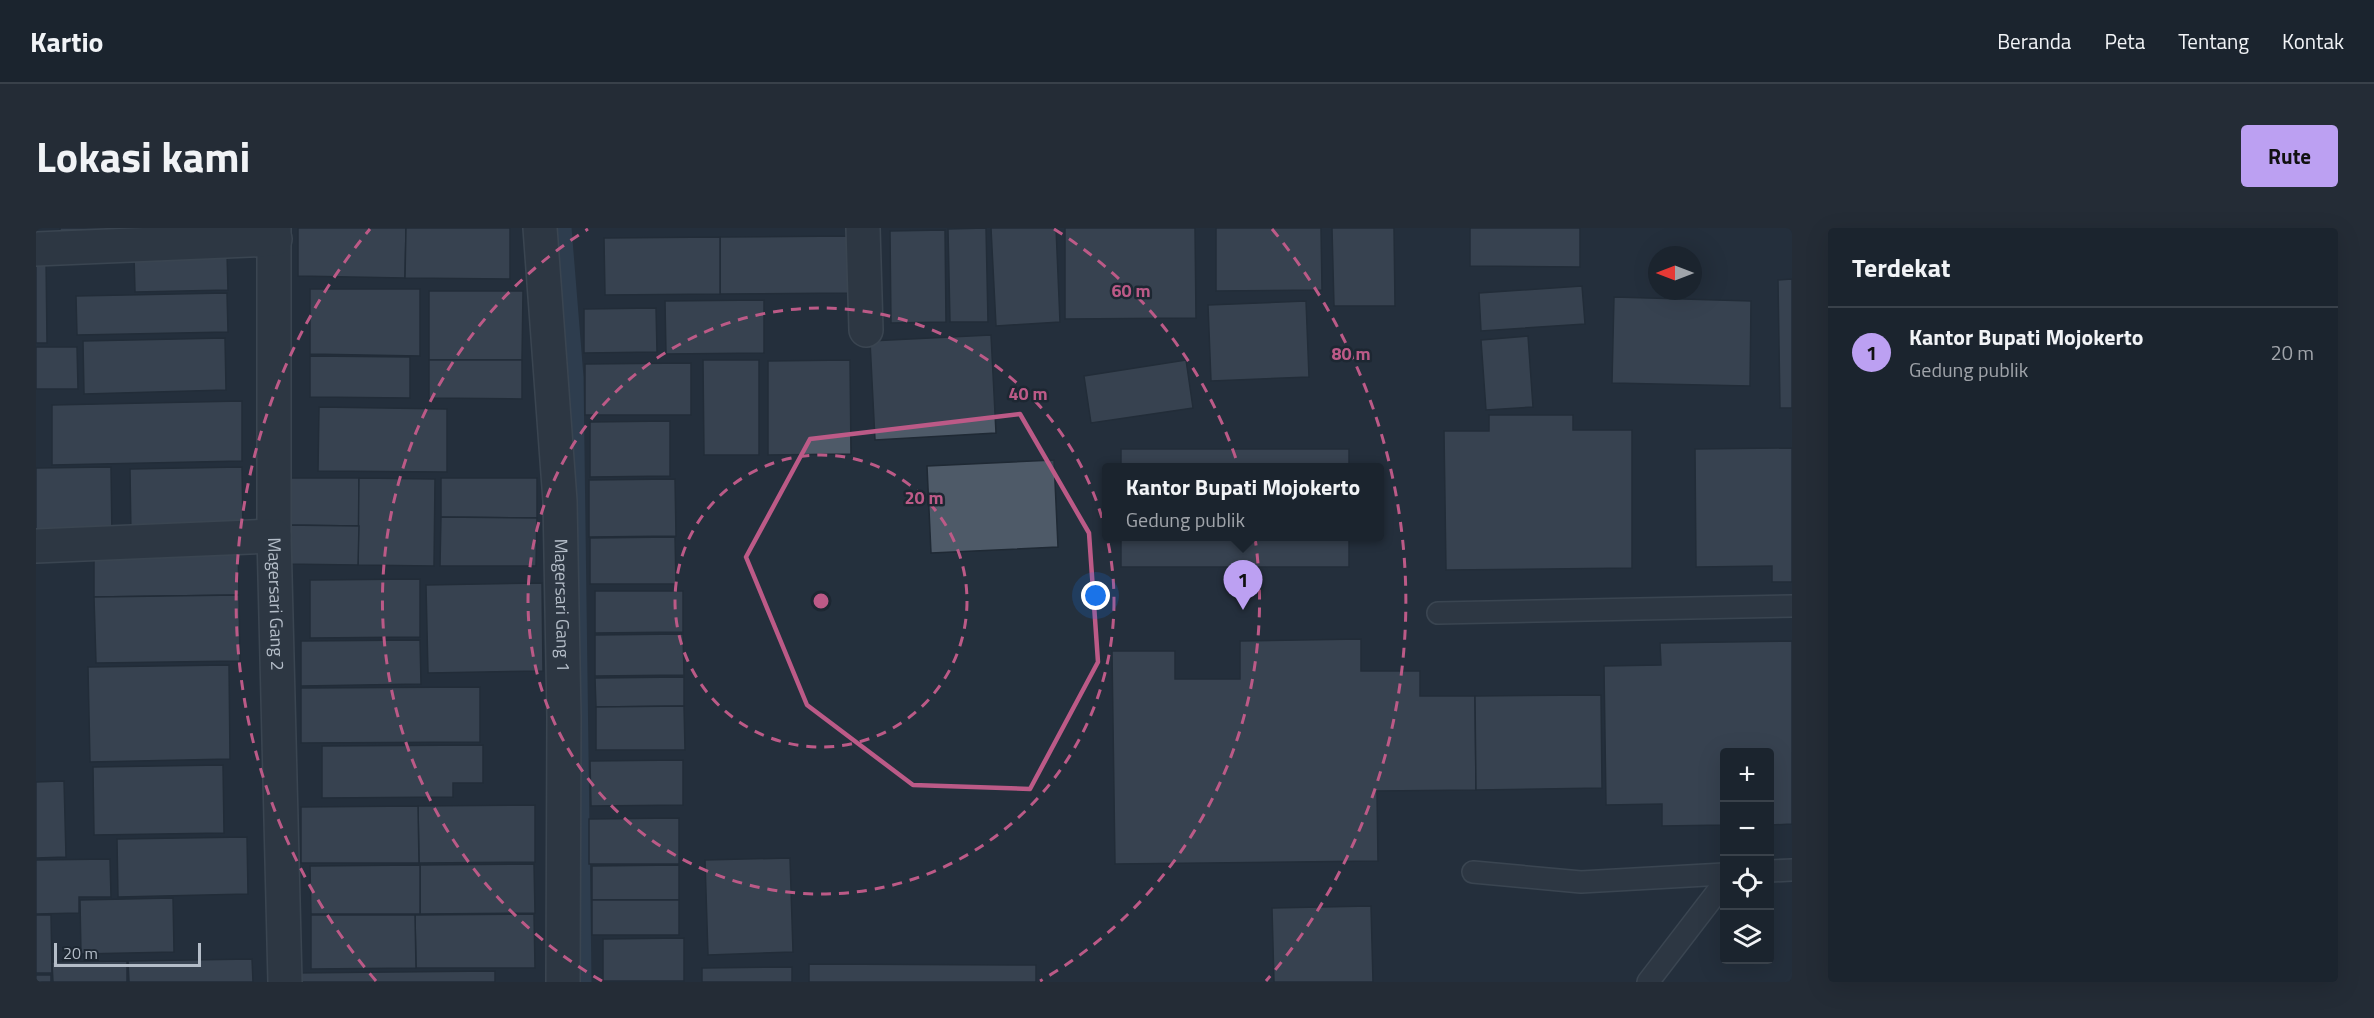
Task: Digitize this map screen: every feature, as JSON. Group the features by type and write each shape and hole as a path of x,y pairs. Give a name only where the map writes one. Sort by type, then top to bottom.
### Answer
{"street":[{"name":"Magersari Gang 1","path":"540,228 560,501 564,717 563,982"},
{"path":"863,228 866,330"},
{"path":"36,249 274,234"},
{"name":"Magersari Gang 2","path":"274,234 274,536 285,982"},
{"path":"36,546 274,536"}],"lane":[{"path":"1438,613 1792,606"},
{"path":"1774,872 1792,870"},
{"path":"1473,872 1581,882 1720,874"},
{"path":"1648,982 1720,889"}],"highlighted area":[{"path":"1020,414 1089,533 1098,662 1030,789 913,785 807,705 746,557 810,439"}],"building":[{"path":"60,228 112,228 112,236 60,237"},
{"path":"298,228 406,228 405,278 298,276"},
{"path":"406,228 510,228 510,279 405,278"},
{"path":"986,228 988,322 950,322 948,229"},
{"path":"991,228 1056,228 1060,322 996,326"},
{"path":"1065,228 1195,228 1196,318 1065,319"},
{"path":"1216,228 1321,228 1322,290 1216,291"},
{"path":"1332,228 1394,228 1395,306 1334,306"},
{"path":"1470,228 1580,228 1580,267 1470,266"},
{"path":"945,230 946,322 891,323 890,231"},
{"path":"849,236 850,293 720,294 720,237"},
{"path":"720,237 720,294 605,295 604,238"},
{"path":"227,254 228,290 135,292 134,255"},
{"path":"36,258 46,258 47,343 36,343"},
{"path":"1792,279 1792,408 1780,408 1778,280"},
{"path":"1582,286 1585,324 1481,331 1479,293"},
{"path":"310,289 420,289 420,356 310,354"},
{"path":"429,291 523,291 522,360 429,360"},
{"path":"227,293 228,332 77,335 76,296"},
{"path":"1614,297 1648,298 1648,300 1751,301 1750,386 1612,383"},
{"path":"764,300 764,353 666,354 665,301"},
{"path":"1306,301 1309,377 1211,381 1208,305"},
{"path":"656,308 657,352 584,353 584,309"},
{"path":"991,335 996,433 875,440 870,341"},
{"path":"1528,336 1533,407 1486,410 1481,340"},
{"path":"225,338 226,390 84,394 83,341"},
{"path":"36,347 77,347 78,389 36,389"},
{"path":"310,356 410,357 410,398 310,397"},
{"path":"429,360 522,360 522,399 429,398"},
{"path":"703,360 759,360 759,455 704,455"},
{"path":"850,360 851,454 768,455 768,361"},
{"path":"1186,360 1193,408 1091,423 1084,376"},
{"path":"691,363 691,415 585,415 585,364"},
{"path":"242,401 242,461 52,465 52,405"},
{"path":"319,407 447,409 447,472 318,471"},
{"path":"1489,415 1573,415 1573,430 1632,430 1632,568 1446,570 1444,431 1489,431"},
{"path":"670,421 670,476 590,477 590,422"},
{"path":"1792,448 1792,582 1772,582 1772,566 1696,567 1695,449"},
{"path":"1121,449 1349,449 1349,463 1121,463"},
{"path":"1054,460 1058,547 931,553 927,466"},
{"path":"111,467 112,539 36,540 36,468"},
{"path":"242,467 243,533 131,536 130,469"},
{"path":"285,478 359,478 359,526 284,525"},
{"path":"359,478 435,479 434,566 358,565"},
{"path":"441,478 537,478 537,518 441,517"},
{"path":"675,479 676,536 589,537 589,480"},
{"path":"441,517 537,518 536,566 440,566"},
{"path":"284,525 359,526 358,565 284,564"},
{"path":"675,537 676,584 590,584 590,538"},
{"path":"1121,541 1349,541 1349,567 1121,567"},
{"path":"238,545 239,595 94,597 94,548"},
{"path":"420,579 420,637 310,638 310,580"},
{"path":"542,583 543,671 428,673 426,585"},
{"path":"595,591 683,591 683,632 595,633"},
{"path":"239,595 240,661 96,663 94,597"},
{"path":"683,634 684,675 595,676 595,635"},
{"path":"1361,639 1361,671 1420,671 1420,696 1475,696 1476,790 1377,791 1378,861 1115,864 1112,651 1175,651 1175,679 1240,679 1240,641"},
{"path":"420,640 421,684 301,686 301,641"},
{"path":"1792,641 1792,824 1774,825 1774,748 1720,748 1720,825 1662,826 1662,804 1606,805 1604,666 1661,665 1660,643"},
{"path":"229,665 230,759 90,762 88,667"},
{"path":"684,677 684,706 596,707 595,678"},
{"path":"480,687 480,742 301,743 301,688"},
{"path":"1601,695 1602,788 1476,790 1475,696"},
{"path":"684,706 685,750 596,750 596,707"},
{"path":"483,745 483,783 453,783 453,797 322,798 322,746"},
{"path":"683,760 683,805 591,806 590,761"},
{"path":"223,765 224,833 94,835 93,767"},
{"path":"64,781 66,857 36,858 36,782"},
{"path":"535,805 535,862 419,863 418,806"},
{"path":"418,806 419,863 301,863 301,807"},
{"path":"679,818 679,864 589,864 589,819"},
{"path":"247,837 248,894 118,897 117,839"},
{"path":"790,858 793,952 708,955 705,860"},
{"path":"110,859 111,897 79,897 79,913 36,914 36,860"},
{"path":"534,864 535,913 420,914 420,865"},
{"path":"420,865 420,914 311,914 310,866"},
{"path":"679,865 679,900 592,900 592,866"},
{"path":"173,898 174,952 81,954 80,900"},
{"path":"592,900 679,900 679,935 592,935"},
{"path":"1371,906 1373,982 1274,982 1272,908"},
{"path":"534,914 535,968 416,968 415,915"},
{"path":"36,915 51,915 52,973 36,973"},
{"path":"311,915 415,915 416,968 311,969"},
{"path":"684,938 684,981 603,981 603,939"},
{"path":"252,959 253,982 129,982 128,961"},
{"path":"127,961 127,982 53,982 52,962"},
{"path":"809,964 1036,965 1036,982 809,982"},
{"path":"792,967 792,982 702,982 702,968"},
{"path":"495,971 495,982 294,982 293,973"},
{"path":"36,975 51,975 51,982 36,982"}],"waterway":[{"path":"564,228 576,377 584,982"}],"place":[{"name":"Kantor Bupati Mojokerto","path":"1243,610"}]}
